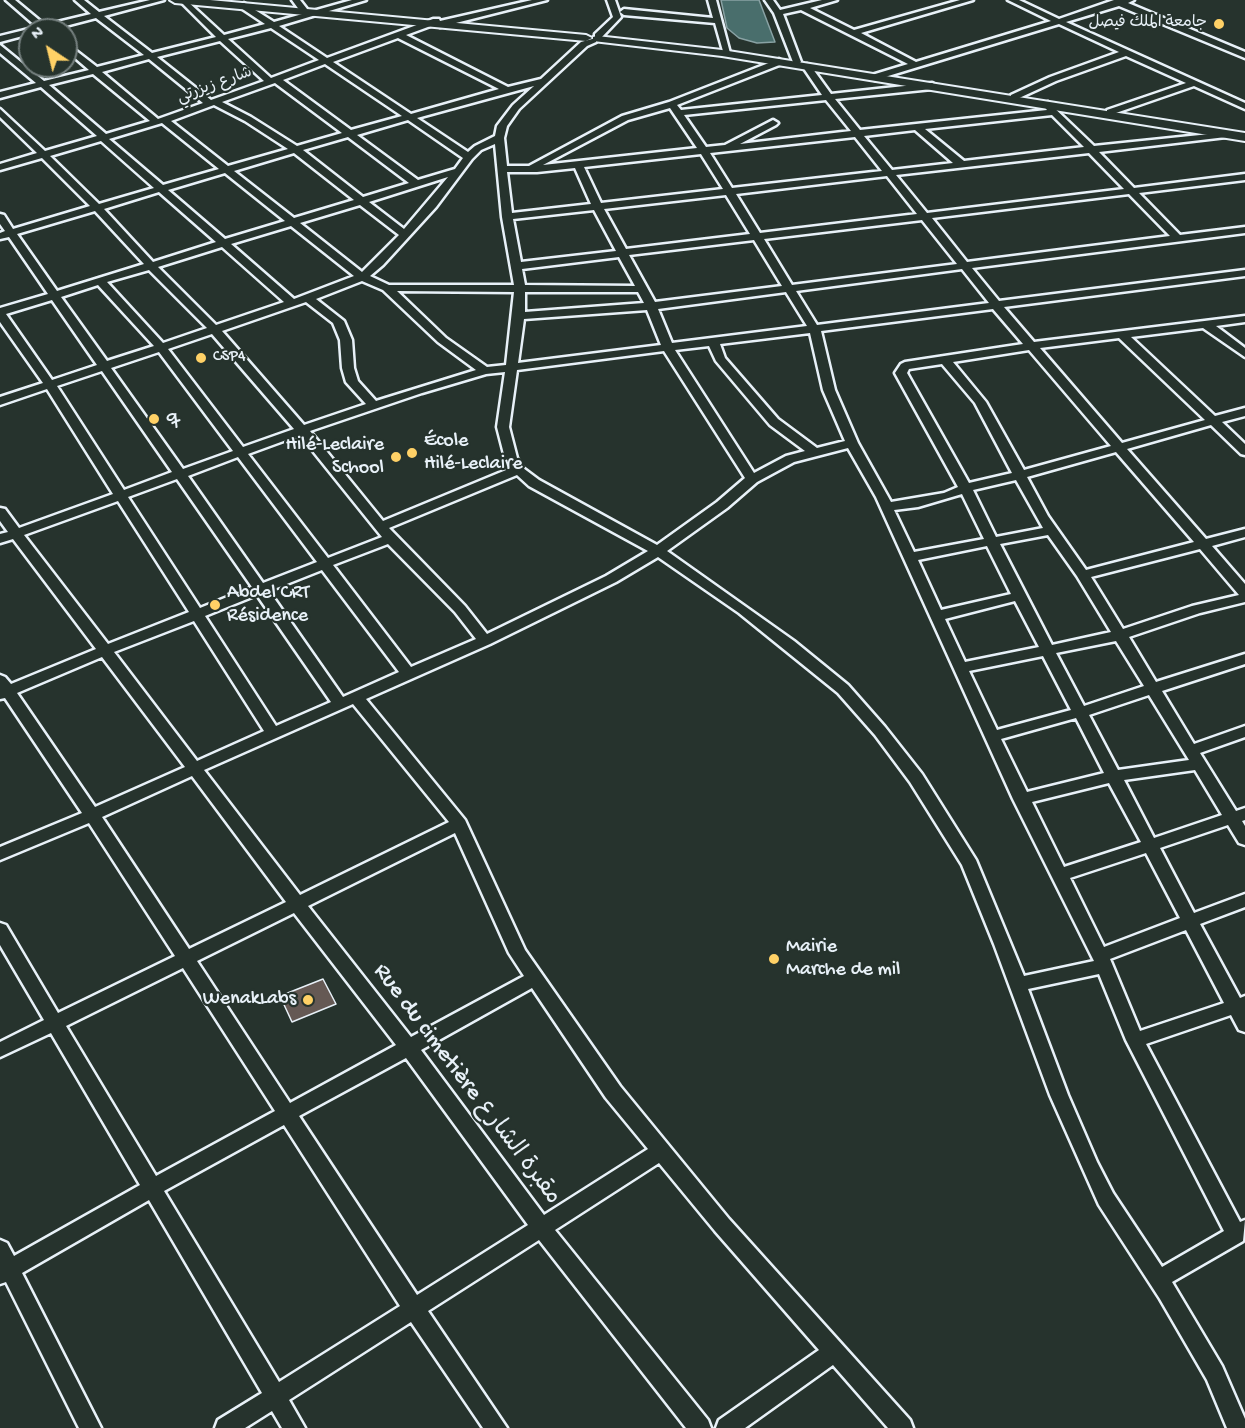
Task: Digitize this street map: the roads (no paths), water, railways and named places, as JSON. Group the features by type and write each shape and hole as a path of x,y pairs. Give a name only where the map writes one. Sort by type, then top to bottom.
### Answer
{"main road":[{"path":"175,0 593,37 727,51 802,65"},
{"path":"209,0 300,4 320,12"},
{"path":"593,37 681,47 885,77 1050,108 1244,136"},
{"path":"885,77 915,72 1014,97 1244,136"}],"street":[{"path":"10,0 30,18"},
{"path":"79,0 211,102 248,119 295,149 404,234"},
{"path":"78,20 160,0"},
{"path":"182,0 222,39 271,79 416,183"},
{"path":"0,95 273,26 362,0"},
{"path":"434,23 543,0"},
{"path":"611,0 620,15"},
{"path":"635,0 543,81 507,118 499,138 507,217 520,287 519,316 503,427 511,458 518,470 534,483 658,551 744,610 803,655 843,688 916,778 970,864 1059,1095 1089,1165 1118,1218 1159,1279 1215,1373 1238,1428"},
{"path":"712,0 727,51"},
{"path":"769,0 802,65 857,134 997,306 1203,543 1245,596 1197,609 1121,635 962,668"},
{"path":"778,14 833,0"},
{"path":"853,33 969,0"},
{"path":"1012,0 1245,106"},
{"path":"804,8 853,33 915,72 1121,2 1142,0"},
{"path":"1121,2 1243,53"},
{"path":"244,6 469,157"},
{"path":"620,15 717,21"},
{"name":"شارع زيزرتي","path":"325,60 434,23"},
{"name":"شارع زيزرتي","path":"0,165 159,120 434,23"},
{"path":"0,39 18,34"},
{"path":"399,35 507,90"},
{"path":"0,48 292,303"},
{"path":"1014,97 1053,79 1125,53"},
{"path":"78,56 159,120 228,169 362,277 387,288 442,340 485,371"},
{"path":"526,170 625,117 672,104 779,62"},
{"path":"6,235 295,149 543,81"},
{"path":"1110,112 1194,82"},
{"path":"679,113 932,86"},
{"path":"672,104 704,151 815,330 829,390 852,443 886,507 1022,799 1102,961 1135,1040 1240,1232 1159,1279"},
{"path":"503,170 526,170 857,134 1050,108 1177,238"},
{"path":"0,112 98,207 151,266 214,330 387,532 460,609 485,640"},
{"path":"722,149 773,123"},
{"path":"917,127 962,165"},
{"path":"507,217 1226,134"},
{"path":"0,401 308,298 362,277 379,263 432,205 469,157 478,148 499,138"},
{"path":"578,164 598,208 651,306 668,348 752,479"},
{"path":"273,733 50,385 0,313 458,171"},
{"path":"516,266 1245,177"},
{"path":"0,217 6,235 54,296 261,590 348,700 459,824 518,953 613,1092 660,1152 902,1428"},
{"path":"519,316 651,306 1245,230"},
{"path":"0,539 302,430 418,390 485,371 1245,273"},
{"path":"101,282 162,348 409,675"},
{"path":"387,288 640,289"},
{"path":"308,298 338,321 346,340 348,368 352,382 374,406"},
{"path":"1245,320 1031,346 905,366 901,369 901,373 965,488 1189,920 1240,1005 1245,1025"},
{"path":"1207,325 1245,354"},
{"path":"1123,336 1245,451"},
{"path":"713,342 720,359 774,422 813,451"},
{"path":"945,360 980,402 1052,530 1121,635 1194,758 1238,815 1245,839"},
{"path":"886,507 948,496 965,488 1021,475 1245,412"},
{"path":"0,854 485,640 611,579 658,551 722,505 752,479 790,459 813,451 852,443"},
{"path":"496,1428 413,1307 92,815 3,688 324,564 518,470"},
{"name":"Rue du cimetière مقبرة الشارع","path":"0,512 409,1048 540,1226 700,1428"},
{"path":"910,557 1052,530"},
{"path":"1083,574 1245,533"},
{"path":"937,616 1019,596"},
{"path":"993,736 1081,712 1245,658"},
{"path":"1022,799 1194,758 1245,731"},
{"path":"1059,875 1238,815"},
{"path":"0,1050 459,824"},
{"path":"1018,984 1102,961 1189,920 1245,900"},
{"path":"0,930 294,1428"},
{"path":"5,1272 153,1187 534,979"},
{"path":"1135,1040 1240,1005"},
{"path":"226,1428 540,1226 660,1152"},
{"path":"0,1249 5,1272 90,1428"},
{"path":"727,1428 835,1351"}],"water":[{"path":"721,0 759,0 775,42 757,43 739,38 727,28"}],"place":[{"name":"جامعة الملك فيصل","path":"1219,24"},
{"name":"CSP4","path":"201,358"},
{"name":"q","path":"154,419"},
{"name":"École Hilé-Leclaire","path":"412,453"},
{"name":"Hilé-Leclaire School","path":"396,457"},
{"name":"Abdel CRT Résidence","path":"215,605"},
{"name":"Mairie Marche de mil","path":"774,959"},
{"name":"WenakLabs","path":"308,1000"}]}
